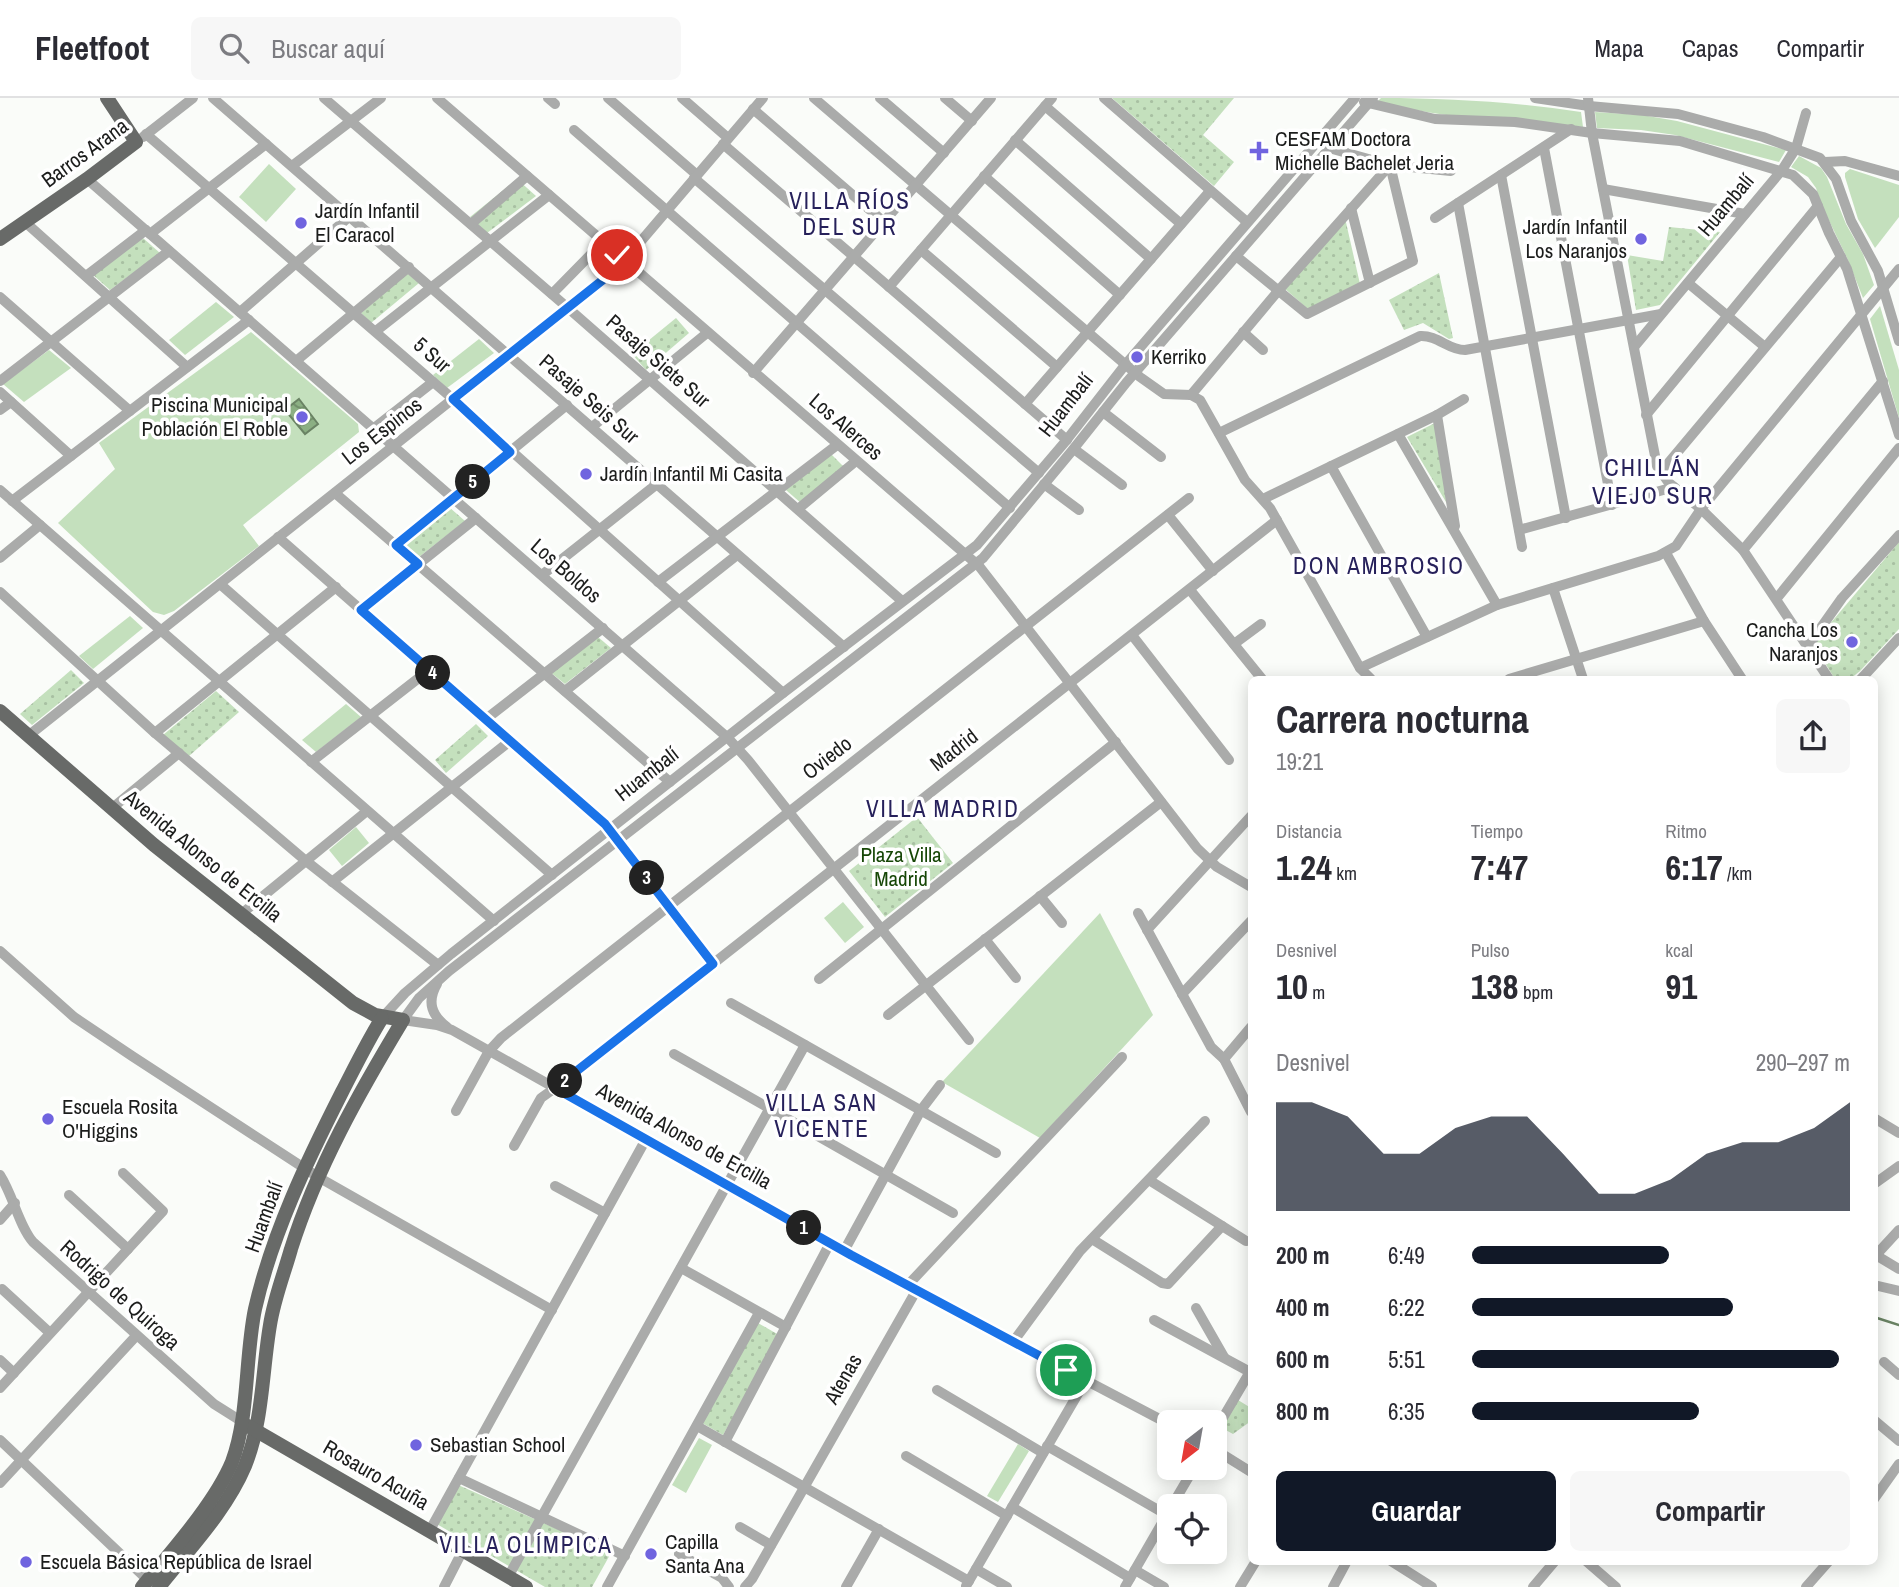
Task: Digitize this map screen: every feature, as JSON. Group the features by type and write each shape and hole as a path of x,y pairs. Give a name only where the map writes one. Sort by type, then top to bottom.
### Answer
{"main road":[{"path":"107,98 141,138"},
{"name":"Barros Arana","path":"0,239 141,138"},
{"name":"Avenida Alonso de Ercilla","path":"0,711 111,809 240,915 359,1007 382,1017 403,1020"},
{"name":"Huambalí","path":"151,1585 225,1476 235,1452 256,1308 270,1259 304,1168 382,1017"},
{"name":"Huambalí","path":"151,1585 232,1490 248,1458 256,1430 270,1324 292,1245 318,1177 364,1086 403,1020"},
{"name":"Rosauro Acuña","path":"241,1422 526,1587"}],"street":[{"name":"Barros Arana","path":"141,138 193,98"},
{"name":"Pasaje Seis Sur","path":"213,98 844,647"},
{"path":"292,166 381,98"},
{"name":"Los Alerces","path":"437,98 976,563 1182,830 1210,861 1248,885"},
{"path":"608,98 695,177 1079,510"},
{"path":"682,98 854,257 1070,444 1122,485"},
{"path":"814,98 1134,373 1164,394 1191,395 1200,400 1245,480 1263,499 1277,520 1360,668 1367,676"},
{"path":"880,98 944,153"},
{"path":"945,98 971,121"},
{"path":"753,373 991,98"},
{"path":"1104,98 1247,222"},
{"path":"1354,98 1435,119 1515,122 1592,133 1680,141 1793,175 1804,184 1818,206 1841,257 1863,314 1899,435"},
{"name":"Huambalí","path":"403,1020 419,999 440,979 619,842 991,549 1125,365 1354,98"},
{"path":"1535,98 1678,114 1816,155 1825,162 1836,178 1851,221 1871,257 1899,341"},
{"name":"Pasaje Siete Sur","path":"329,99 350,121 650,379 902,601"},
{"name":"Huambalí","path":"1070,444 1102,412 1371,101"},
{"path":"757,102 884,222"},
{"name":"Los Espinos","path":"28,736 624,261 757,102"},
{"path":"889,286 1048,102 1181,224"},
{"path":"1588,102 1654,459 1660,473 1743,550 1827,676"},
{"name":"Huambalí","path":"1634,347 1782,170 1796,148 1806,113"},
{"path":"574,130 1010,508"},
{"path":"1435,218 1572,130"},
{"name":"5 Sur","path":"141,138 209,188 376,331 783,693"},
{"path":"1015,140 1151,259"},
{"path":"86,275 266,144"},
{"path":"1329,148 1390,165 1451,171"},
{"path":"1544,148 1612,505"},
{"path":"1825,162 1845,161 1899,176"},
{"path":"1191,395 1278,291 1390,165"},
{"path":"1236,256 1307,314 1413,261 1390,165"},
{"path":"1501,175 1566,518"},
{"path":"471,224 527,176"},
{"path":"984,176 1120,295"},
{"name":"Los Boldos","path":"87,179 728,738 969,1041"},
{"path":"1603,190 1745,214"},
{"path":"1025,404 1210,191"},
{"path":"376,331 549,195"},
{"path":"1458,204 1522,547"},
{"path":"1646,415 1818,206"},
{"path":"1351,208 1370,283"},
{"path":"240,312 350,216"},
{"path":"25,222 187,367"},
{"path":"552,294 603,243"},
{"path":"0,381 169,250"},
{"path":"921,250 1057,367"},
{"path":"1660,473 1841,257"},
{"path":"296,360 409,267"},
{"path":"1360,668 1496,605 1666,553 1676,546 1701,509 1899,269"},
{"path":"1688,283 1765,347"},
{"path":"0,297 130,411"},
{"path":"1219,433 1416,337 1430,336 1454,349 1465,350 1661,314"},
{"path":"12,501 249,320"},
{"path":"1243,332 1263,349"},
{"path":"592,427 707,333"},
{"path":"1743,550 1883,381"},
{"path":"373,429 433,382"},
{"path":"0,392 71,456"},
{"path":"1263,499 1437,415 1464,399"},
{"path":"0,410 11,402"},
{"path":"396,545 567,405"},
{"path":"1102,412 1161,457"},
{"path":"1437,415 1447,490 1457,535"},
{"path":"1398,433 1496,605"},
{"path":"658,582 837,445"},
{"path":"1777,598 1899,448"},
{"path":"797,509 856,461"},
{"path":"1331,466 1427,637"},
{"name":"Huambalí","path":"382,1017 438,965 783,693 966,555 1042,478"},
{"path":"542,575 657,484"},
{"path":"1519,530 1674,487"},
{"path":"0,490 494,921"},
{"path":"335,492 670,782"},
{"name":"Oviedo","path":"456,1111 489,1051 502,1038 1189,498"},
{"path":"1168,514 1213,571"},
{"path":"361,610 476,518"},
{"name":"Madrid","path":"514,1146 541,1098 1277,520"},
{"path":"0,558 40,525"},
{"path":"1808,646 1842,598 1899,536"},
{"path":"278,537 610,830 713,964"},
{"path":"1666,553 1704,621 1740,676"},
{"path":"565,691 737,555"},
{"path":"220,584 552,875"},
{"path":"155,733 336,587"},
{"path":"1553,588 1582,676"},
{"path":"1190,590 1260,676"},
{"path":"0,592 179,754 306,861 438,965"},
{"path":"1519,676 1704,621"},
{"path":"1234,644 1261,624"},
{"path":"486,719 603,628"},
{"path":"1132,635 1229,760"},
{"path":"1864,676 1899,638"},
{"path":"311,762 429,670"},
{"path":"332,882 510,741"},
{"path":"819,979 1115,742"},
{"path":"111,809 179,754"},
{"path":"888,1014 1161,802"},
{"path":"240,915 367,811"},
{"path":"1147,930 1248,819"},
{"path":"1040,897 1062,923"},
{"path":"1138,913 1211,1047 1224,1059 1248,1106"},
{"path":"1182,994 1248,924"},
{"path":"985,939 1016,978"},
{"path":"0,951 83,1024 304,1168 552,1310"},
{"path":"440,979 431,996 432,1008 437,1019 452,1031"},
{"path":"732,1003 996,1153"},
{"name":"Avenida Alonso de Ercilla","path":"403,1020 437,1025 452,1031 911,1288 1157,1418"},
{"path":"1224,1059 1248,1031"},
{"path":"509,1577 805,1045"},
{"path":"674,1054 953,1213"},
{"name":"Atenas","path":"745,1587 804,1486 911,1288 1122,1057"},
{"path":"844,1251 921,1110 940,1085"},
{"path":"1878,1120 1899,1133"},
{"path":"1013,1342 1058,1279 1092,1239 1205,1121"},
{"path":"430,1531 646,1139"},
{"path":"1878,1181 1899,1166"},
{"path":"0,1388 163,1211 123,1173"},
{"name":"Rodrigo de Quiroga","path":"0,1175 30,1238 136,1336 214,1404 241,1422"},
{"path":"1149,1180 1246,1241"},
{"path":"555,1186 605,1213"},
{"path":"69,1195 128,1249"},
{"path":"0,1220 15,1203"},
{"path":"1092,1239 1162,1283 1168,1284 1222,1226"},
{"path":"1878,1252 1899,1230"},
{"path":"725,1442 831,1243"},
{"path":"1878,1257 1899,1269"},
{"path":"681,1268 786,1327"},
{"path":"1878,1286 1899,1291"},
{"path":"2,1289 50,1334"},
{"path":"1196,1308 1224,1357"},
{"path":"607,1587 760,1313"},
{"path":"1154,1320 1248,1369"},
{"path":"0,1483 136,1336"},
{"path":"0,1360 14,1373"},
{"path":"1884,1362 1899,1375"},
{"path":"1227,1411 1248,1376"},
{"path":"696,1426 879,1529 967,1584 1086,1380"},
{"path":"937,1390 1045,1450 1157,1505"},
{"path":"1878,1423 1899,1441"},
{"path":"0,1440 151,1585"},
{"path":"906,1456 1130,1578 1164,1587"},
{"path":"1227,1457 1248,1470"},
{"path":"1878,1490 1899,1464"},
{"path":"459,1478 625,1556"},
{"path":"740,1527 771,1545"},
{"path":"846,1587 879,1529"},
{"path":"1130,1578 1157,1532"},
{"path":"444,1587 463,1550"},
{"path":"679,1554 722,1578 729,1587"},
{"path":"1240,1587 1254,1565"},
{"path":"1333,1587 1346,1565"},
{"path":"1397,1565 1433,1587"},
{"path":"1533,1587 1552,1565"},
{"path":"1591,1565 1616,1587"},
{"path":"1806,1587 1825,1565"},
{"path":"976,1569 1007,1587"}],"green space":[{"path":"1112,98 1234,98 1203,135 1234,162 1214,186"},
{"path":"1381,98 1481,101 1581,112 1583,127 1454,116 1378,101"},
{"path":"1595,112 1642,115 1677,121 1786,150 1779,162 1675,135 1597,128"},
{"path":"1799,156 1821,168 1827,177 1846,224 1863,254 1874,285 1863,298 1816,188 1808,177 1791,167"},
{"path":"269,164 296,189 266,222 239,197"},
{"path":"1850,169 1899,185 1899,217 1875,248 1858,219 1845,177 1845,173"},
{"path":"517,179 536,196 487,233 470,217"},
{"path":"1345,218 1360,284 1309,310 1284,288"},
{"path":"1669,227 1720,232 1660,305 1636,310 1627,255 1663,261"},
{"path":"143,238 160,253 110,290 92,274"},
{"path":"407,273 419,283 371,323 361,313"},
{"path":"1439,273 1453,338 1449,339 1423,323 1404,330 1389,300"},
{"path":"216,302 234,317 185,355 169,340"},
{"path":"1880,306 1899,370 1899,418 1870,319"},
{"path":"676,318 689,333 646,370 632,354"},
{"path":"251,332 358,424 359,432 243,525 259,546 174,611 164,615 153,612 58,523 115,469 99,443"},
{"path":"479,339 494,353 447,388 433,375"},
{"path":"49,350 71,368 24,402 3,384"},
{"path":"1437,422 1452,512 1407,437"},
{"path":"831,454 846,469 802,504 786,490"},
{"path":"449,507 465,521 419,557 404,543"},
{"path":"1899,542 1899,629 1854,676 1833,676 1813,644"},
{"path":"130,616 143,628 93,669 79,656"},
{"path":"598,637 611,648 565,684 550,672"},
{"path":"71,670 84,683 32,725 20,714"},
{"path":"216,691 239,712 189,756 163,735"},
{"path":"346,704 361,717 316,752 302,740"},
{"path":"476,724 488,736 446,773 435,760"},
{"name":"Plaza Villa Madrid","path":"917,817 953,863 885,917 849,871"},
{"path":"356,827 369,843 342,866 329,850"},
{"path":"843,902 864,927 845,943 824,918"},
{"path":"1100,913 1153,1015 1040,1138 942,1082"},
{"path":"758,1323 779,1335 723,1435 702,1423"},
{"path":"1238,1400 1248,1406 1248,1423 1233,1434 1227,1431 1227,1419"},
{"path":"699,1438 712,1445 686,1493 672,1485"},
{"path":"1018,1444 1029,1451 998,1502 987,1496"},
{"path":"456,1484 611,1553 592,1587 545,1587 435,1523"}],"water":[{"name":"Piscina Municipal Población El Roble","path":"299,399 318,424 305,434 285,410"}],"waterway":[{"path":"1878,1318 1899,1325"}],"place":[{"name":"CESFAM Doctora Michelle Bachelet Jeria","path":"1259,151"},
{"name":"Jardín Infantil El Caracol","path":"301,223"},
{"name":"Jardín Infantil Los Naranjos","path":"1641,239"},
{"name":"Kerriko","path":"1137,357"},
{"name":"Piscina Municipal Población El Roble","path":"302,417"},
{"name":"Jardín Infantil Mi Casita","path":"586,474"},
{"name":"Cancha Los Naranjos","path":"1852,642"},
{"name":"Escuela Rosita O'Higgins","path":"48,1119"},
{"name":"Sebastian School","path":"416,1445"},
{"name":"Capilla Santa Ana","path":"651,1554"},
{"name":"Escuela Básica República de Israel","path":"26,1562"}],"district":[{"name":"VILLA RÍOS DEL SUR","path":"850,214"},
{"name":"CHILLÁN VIEJO SUR","path":"1653,482"},
{"name":"DON AMBROSIO","path":"1379,566"},
{"name":"VILLA MADRID","path":"943,809"},
{"name":"VILLA SAN VICENTE","path":"822,1116"},
{"name":"VILLA OLÍMPICA","path":"526,1545"}],"route":[{"path":"617,255 624,261 609,275 453,399 510,452 396,545 418,564 361,610 605,824 713,964 555,1088 916,1291 1066,1370"}]}
